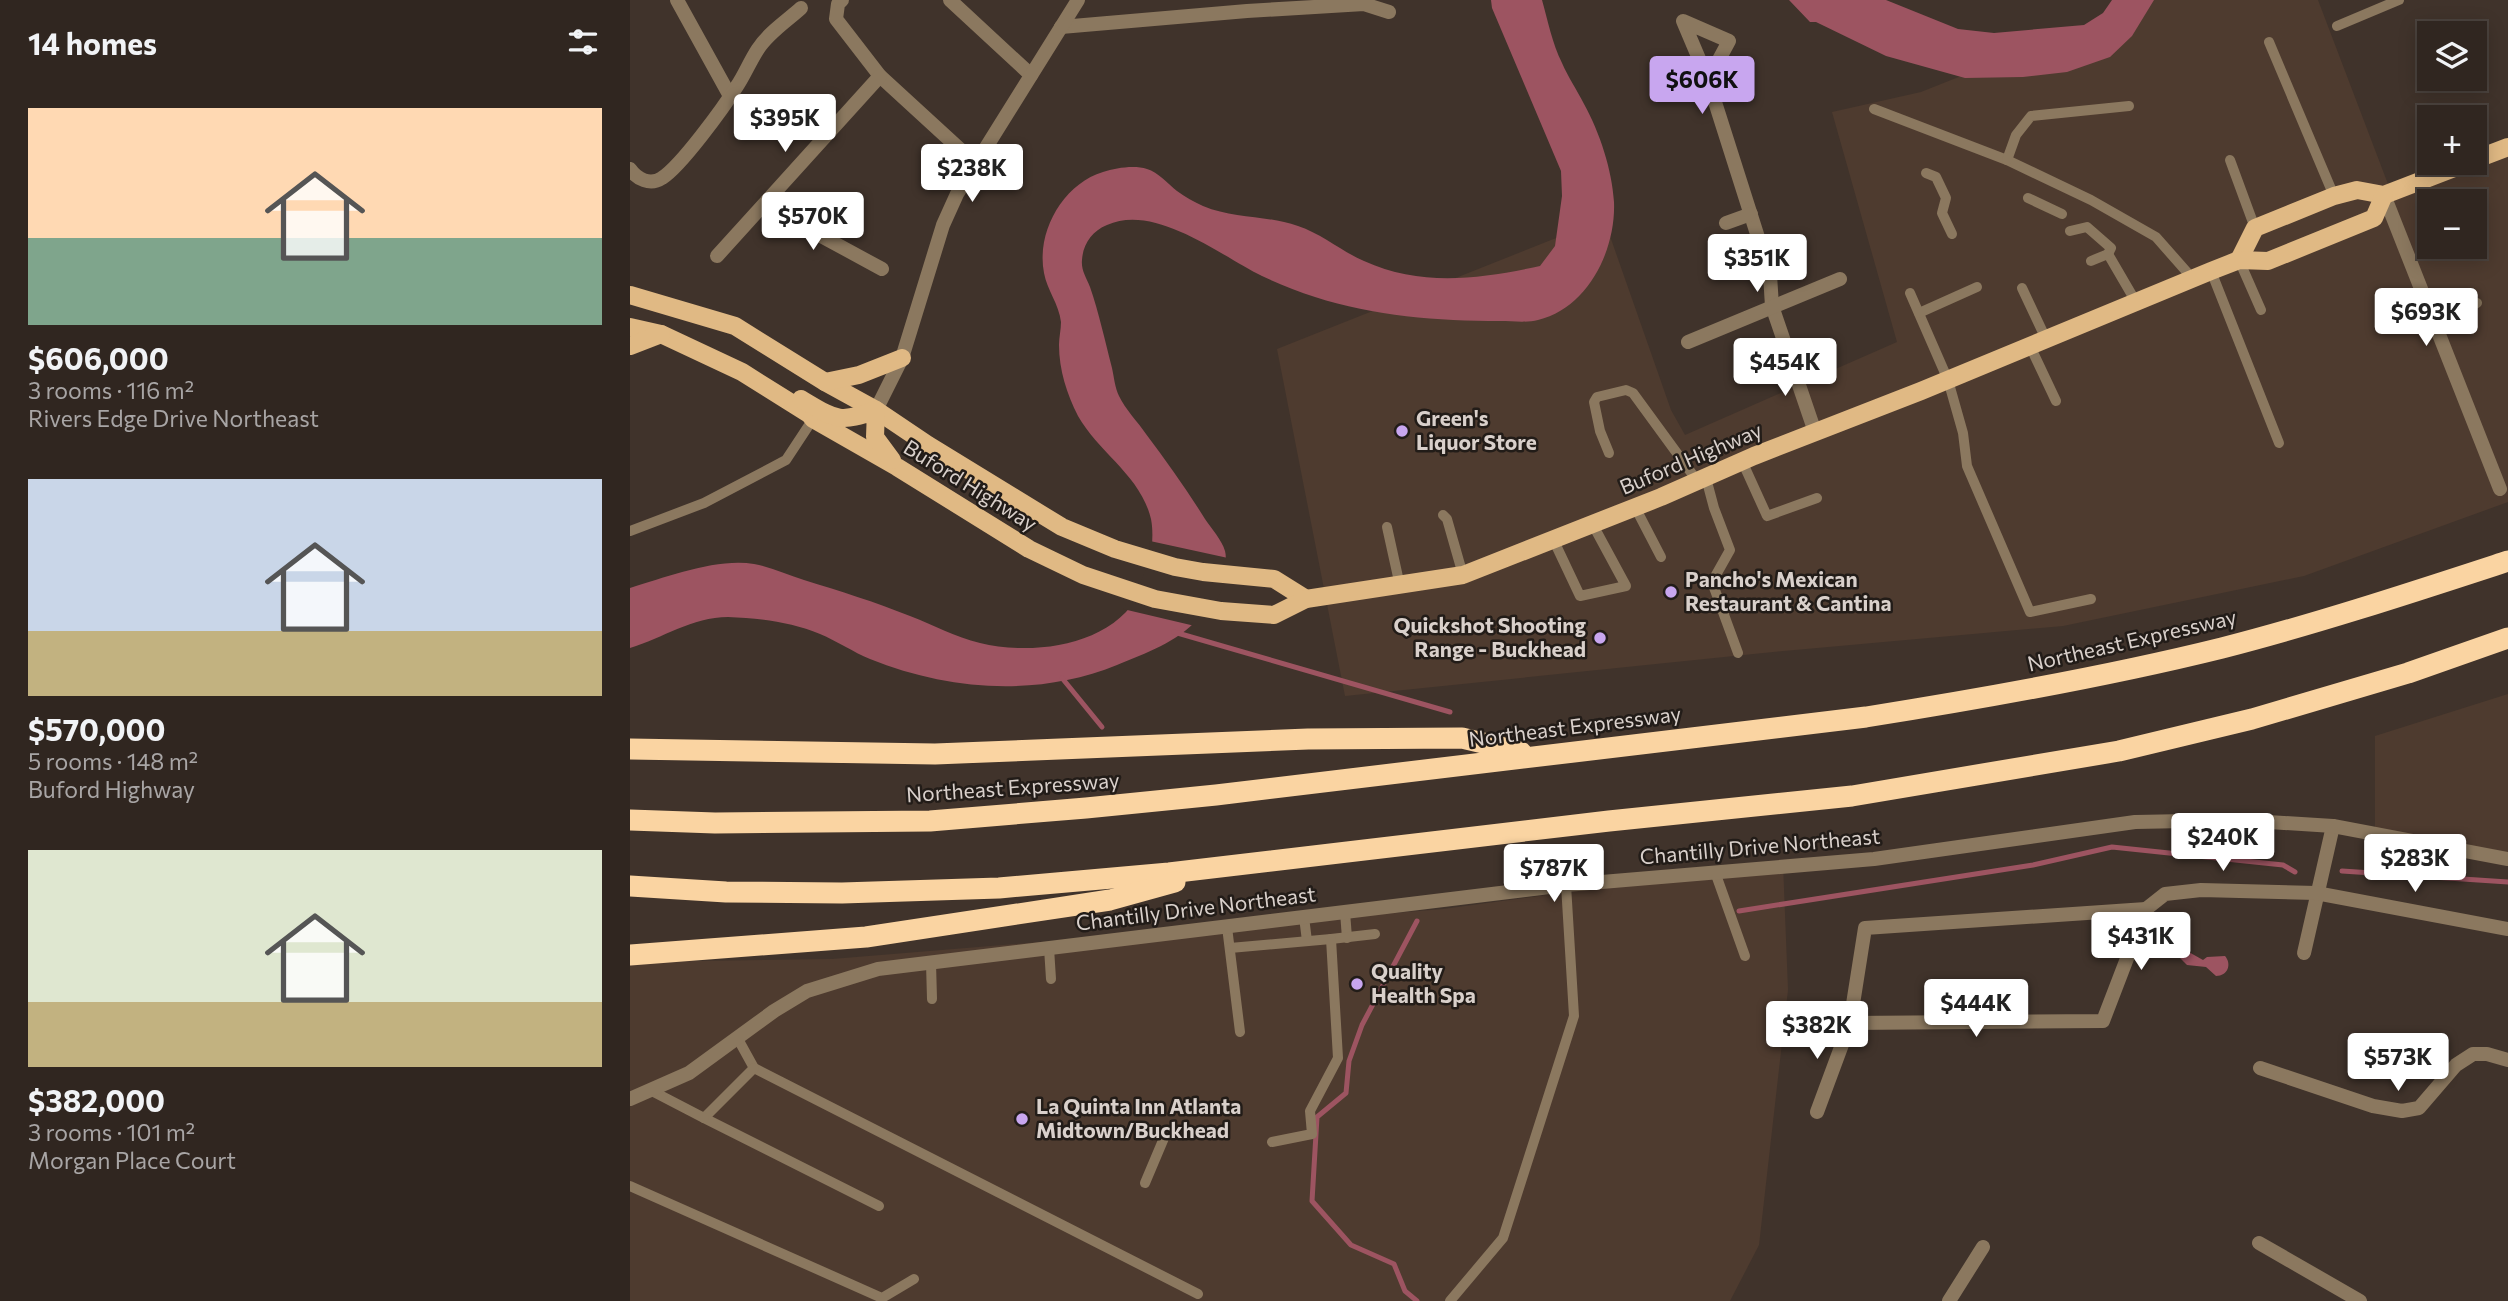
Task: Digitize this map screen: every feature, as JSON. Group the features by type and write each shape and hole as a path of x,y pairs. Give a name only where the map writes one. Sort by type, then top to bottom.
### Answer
{"highway":[{"name":"Northeast Expressway","path":"630,820 715,823 930,821 1216,795 1866,717 1971,701 2097,677 2223,648 2344,614 2508,561"},
{"path":"630,886 726,892 921,891 1036,885 1852,796 2119,751 2278,711 2408,673 2508,638"},
{"path":"630,749 935,754 1308,738 1462,738 1537,755"},
{"path":"630,955 866,937 1110,900 1237,865"}],"main road":[{"path":"2487,155 2508,147"},
{"path":"2239,260 2255,228 2334,196 2357,190 2384,195 2436,175"},
{"name":"Buford Highway","path":"630,327 661,334 741,372 813,419 897,467 966,511 1048,559 1083,575 1132,592 1189,606 1252,615 1274,615 1306,599 1463,575 1554,541 1742,461 1948,380 2193,278 2239,260 2268,261 2374,218 2384,195"},
{"name":"Buford Highway","path":"630,295 735,326 876,410 1062,527 1115,548 1175,567 1274,579 1306,599"},
{"path":"630,346 661,334"},
{"path":"825,382 859,375 902,358"},
{"path":"741,372 763,376 838,418 850,419 876,410 875,437 897,467"}],"street":[{"path":"677,0 730,96"},
{"path":"842,0 838,4 836,19 880,76 976,164"},
{"path":"950,0 1031,75"},
{"path":"876,410 902,358 943,225 957,194 1078,0"},
{"path":"1061,27 1250,6 1364,4 1389,12"},
{"path":"630,169 647,181 654,182 663,178 685,155 730,96 760,46 801,8"},
{"path":"717,256 880,76"},
{"path":"1708,80 1770,275 1772,306 1815,432"},
{"path":"2384,195 2500,489"},
{"path":"767,201 788,218 882,269"},
{"path":"1726,223 1751,214"},
{"path":"1688,342 1840,279"},
{"name":"Chantilly Drive Northeast","path":"630,1099 689,1073 774,1011 807,991 878,969 1566,885 1874,859 2135,822 2237,820 2333,826 2508,859"},
{"path":"2304,953 2333,826"},
{"path":"1850,1023 2103,1021 2146,909 2165,894 2201,890 2316,893 2508,929"},
{"path":"1817,1112 1850,1023 1865,928 2146,909"},
{"path":"2260,1068 2373,1106 2402,1111 2419,1108 2456,1065 2473,1054 2487,1054 2508,1060"},
{"path":"2259,1243 2360,1301"},
{"path":"1949,1301 1983,1247"}],"lane":[{"path":"2337,26 2399,0"},
{"path":"2269,42 2334,196"},
{"path":"2007,160 2016,135 2031,116 2129,106"},
{"path":"1874,109 2007,160 2091,200 2156,237 2193,278"},
{"path":"2230,160 2255,228"},
{"path":"1926,173 1936,177 1946,198 1942,214 1952,234"},
{"path":"2028,198 2062,214"},
{"path":"2070,231 2087,227 2112,248 2108,254 2091,261"},
{"path":"2108,254 2136,302"},
{"path":"2239,260 2261,310"},
{"path":"2211,271 2279,443"},
{"path":"1919,313 1977,287"},
{"path":"2022,288 2056,401"},
{"path":"1910,293 1948,380 1963,433 1967,466 2030,612 2091,599"},
{"path":"2436,326 2477,303"},
{"path":"1609,453 1600,431 1594,402 1597,397 1626,390 1633,393 1702,480 1714,508 1730,550 1712,582 1738,653"},
{"path":"630,531 704,503 786,460 813,419"},
{"path":"1742,461 1767,516 1817,498"},
{"path":"1635,507 1661,557"},
{"path":"1443,515 1447,519 1463,575"},
{"path":"1554,541 1580,596 1626,586 1593,525"},
{"path":"1387,527 1400,586"},
{"path":"1716,872 1745,956"},
{"path":"1450,1301 1503,1238 1574,1016 1566,885"},
{"path":"1345,912 1347,937"},
{"path":"1304,917 1307,941"},
{"path":"1227,927 1240,1032"},
{"path":"1230,948 1375,934"},
{"path":"1272,1142 1312,1134 1310,1111 1338,1058 1331,939"},
{"path":"1049,948 1051,979"},
{"path":"931,963 932,999"},
{"path":"738,1039 754,1068 1198,1294"},
{"path":"704,1118 754,1068"},
{"path":"652,1091 879,1206"},
{"path":"1145,1183 1164,1138"},
{"path":"630,1186 882,1298 914,1279"}],"shaded area":[{"path":"1491,0 1542,0 1556,48 1595,127 1611,177 1613,220 1604,257 1585,290 1556,313 1529,321 1477,321 1406,316 1360,309 1281,285 1187,235 1146,221 1126,220 1107,225 1093,234 1086,243 1082,267 1096,307 1119,396 1219,538 1225,551 1225,568 1214,596 1198,619 1181,634 1150,651 1087,675 1025,686 994,686 931,678 870,659 809,630 751,618 702,620 630,648 630,588 708,566 739,563 773,569 884,606 962,638 1001,647 1047,647 1070,643 1111,625 1128,610 1144,584 1152,546 1151,519 1146,504 1129,477 1097,442 1078,416 1064,382 1059,354 1061,322 1044,273 1043,257 1044,242 1055,212 1076,187 1089,178 1114,169 1142,168 1155,173 1180,193 1203,206 1298,226 1364,261 1407,275 1473,277 1540,266 1555,246 1562,196 1561,171 1492,8"},
{"path":"1789,0 1886,0 1958,29 1994,33 2084,25 2103,13 2112,0 2154,0 2132,36 2110,57 2067,72 2023,77 1965,78 1886,56 1816,22 1810,22"},
{"path":"2152,0 2318,0 2391,192 2432,175 2487,175 2487,152 2508,143 2508,502 2304,576 2063,626 1773,652 1345,696 1277,349 1604,219 1671,410 1685,435 1897,342 1832,112 1921,92"},
{"path":"2508,694 2508,861 2375,836 2375,736"},
{"path":"1783,863 1788,990 1759,1245 1730,1301 630,1301 630,962 832,959 1443,909"},
{"path":"2187,951 2203,960 2207,957 2225,956 2228,969 2216,976 2206,967 2187,965 2180,958 2183,952"}],"pier":[{"path":"1150,541 1228,558 1228,577 1217,600 1195,626 1123,609 1137,590 1147,567"}],"waterway":[{"path":"1174,632 1450,712"},
{"path":"1062,678 1102,727"},
{"path":"1739,911 2033,865 2112,847 2283,865 2295,872"},
{"path":"2342,871 2508,882"},
{"path":"1417,921 1362,1025 1349,1061 1346,1093 1317,1117 1312,1201 1351,1245 1394,1264 1405,1291 1417,1301"}],"place":[{"name":"Green's Liquor Store","path":"1402,431"},
{"name":"Pancho's Mexican Restaurant & Cantina","path":"1671,592"},
{"name":"Quickshot Shooting Range - Buckhead","path":"1600,638"},
{"name":"Quality Health Spa","path":"1357,984"},
{"name":"La Quinta Inn Atlanta Midtown/Buckhead","path":"1022,1119"}]}
